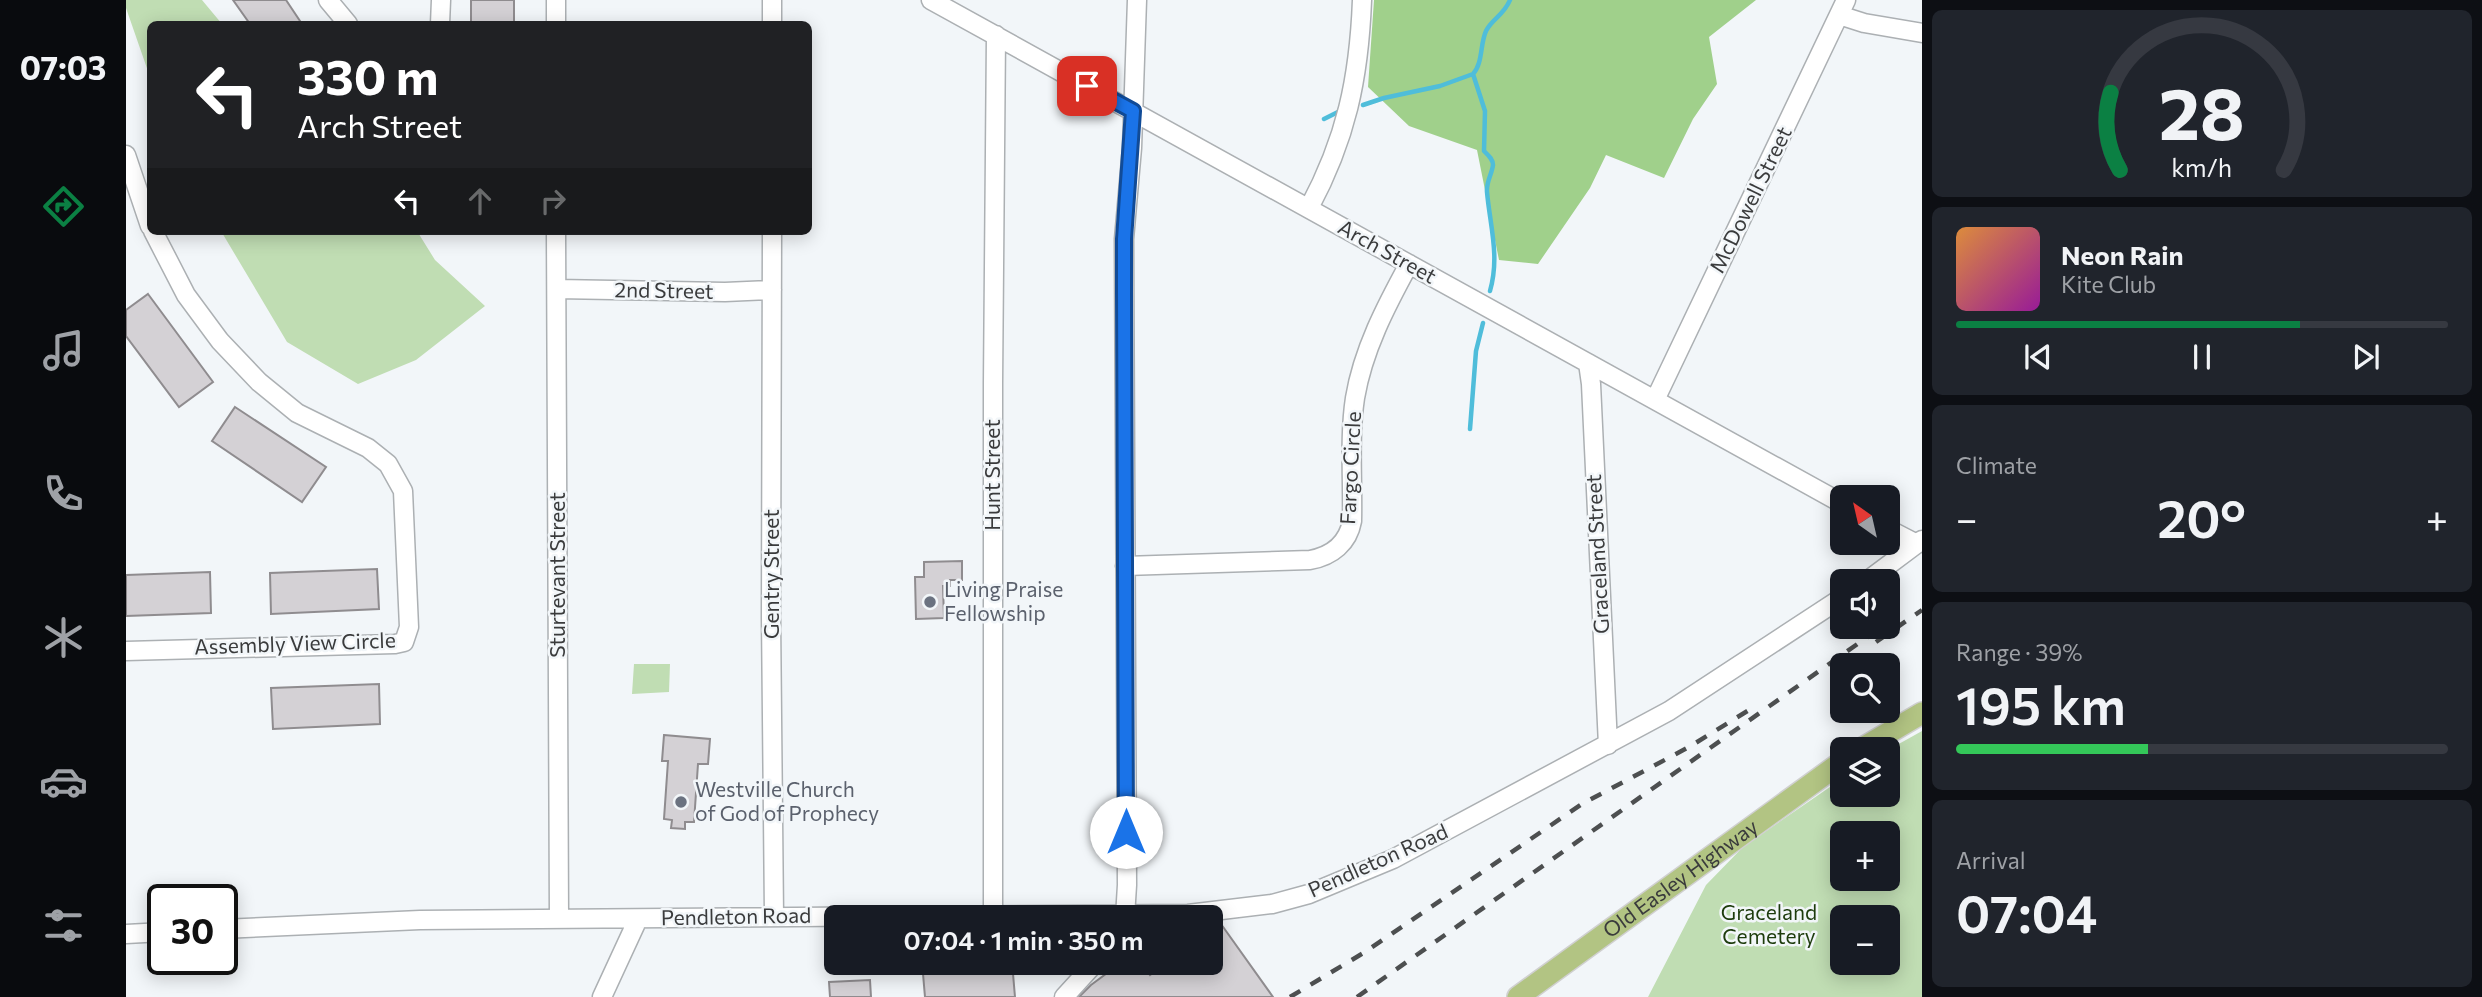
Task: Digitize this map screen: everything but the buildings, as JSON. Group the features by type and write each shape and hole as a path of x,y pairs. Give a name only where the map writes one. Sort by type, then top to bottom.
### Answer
{"main road":[{"path":"1881,737 1922,713"},
{"name":"Old Easley Highway","path":"1518,997 1830,770"}],"street":[{"path":"328,0 346,21"},
{"path":"440,21 441,0"},
{"path":"555,0 556,21"},
{"path":"772,0 772,21"},
{"name":"Arch Street","path":"931,0 1830,497"},
{"path":"1125,905 1124,239 1137,0"},
{"path":"1310,208 1327,175 1347,120 1355,81 1362,0"},
{"path":"1842,8 1864,23 1922,33"},
{"name":"McDowell Street","path":"1655,400 1842,8"},
{"name":"Hunt Street","path":"993,905 996,35"},
{"name":"Assembly View Circle","path":"126,155 147,215"},
{"name":"Assembly View Circle","path":"126,651 395,644 404,642 409,627 403,491 388,464 368,448 296,413 259,382 220,341 186,295 155,235"},
{"name":"Sturtevant Street","path":"556,235 559,918"},
{"name":"Gentry Street","path":"772,235 771,617 774,916"},
{"name":"Fargo Circle","path":"1125,566 1310,560 1328,555 1340,546 1349,534 1352,521 1353,419 1360,373 1370,345 1409,264"},
{"name":"2nd Street","path":"557,289 725,292 772,290"},
{"name":"Graceland Street","path":"1588,363 1608,745"},
{"path":"1900,534 1919,542"},
{"path":"1883,569 1919,542"},
{"name":"Pendleton Road","path":"1223,911 1272,904 1309,894 1393,859 1608,745 1722,678 1830,606"},
{"name":"Pendleton Road","path":"238,928 420,920 824,916"},
{"path":"602,997 638,919"},
{"path":"126,934 147,933"},
{"path":"1064,997 1084,975"}],"green space":[{"path":"126,0 202,0 220,21 147,21 147,68 126,8"},
{"path":"1374,0 1756,0 1709,37 1717,84 1693,119 1664,178 1606,155 1590,188 1538,264 1499,260 1477,150 1409,126 1368,87"},
{"path":"223,235 419,235 435,260 485,306 416,360 358,384 287,342"},
{"path":"634,664 670,664 669,692 632,694"},
{"name":"Graceland Cemetery","path":"1922,731 1922,997 1648,997 1706,885 1743,847 1830,787 1830,807 1900,807 1900,743"}],"waterway":[{"path":"1490,291 1494,253 1487,188 1493,165 1484,151 1485,111 1473,74 1486,31 1510,0"},
{"path":"1363,105 1440,86 1473,74"},
{"path":"1324,119 1340,111"},
{"path":"1470,429 1476,351 1483,323"}],"railway":[{"path":"1876,642 1922,610"},
{"path":"1357,997 1865,639"},
{"path":"1290,997 1365,952 1582,804 1689,747 1749,710"}],"place":[{"name":"Living Praise Fellowship","path":"930,602"},
{"name":"Westville Church of God of Prophecy","path":"681,802"}],"route":[{"path":"1087,86 1133,111 1124,239 1126,832"}]}
